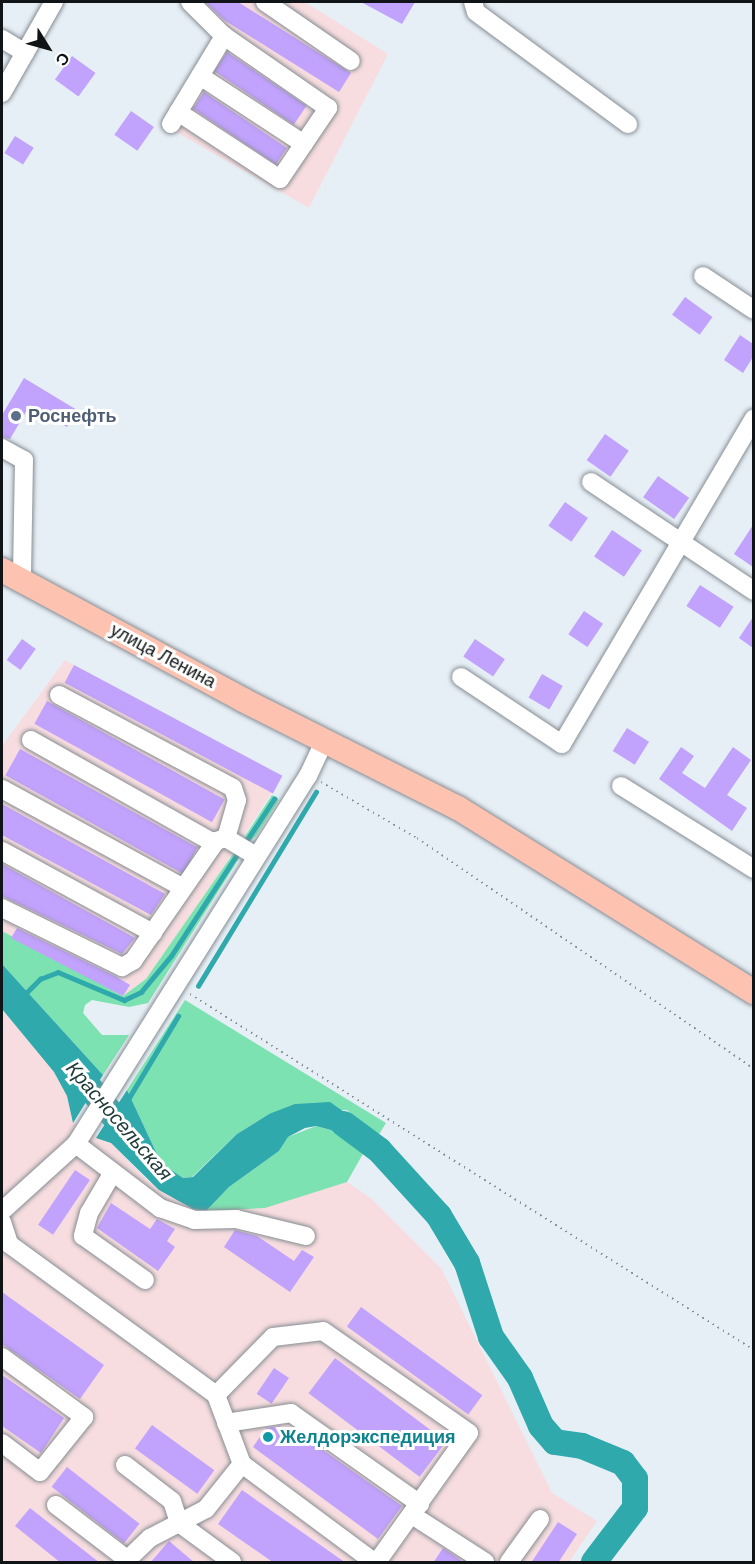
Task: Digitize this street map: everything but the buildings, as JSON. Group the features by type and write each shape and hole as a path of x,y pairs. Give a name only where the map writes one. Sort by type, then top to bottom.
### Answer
{"main road":[{"name":"улица Ленина","path":"12,575 458,808 753,993"}],"street":[{"path":"2,93 54,2"},
{"path":"190,2 224,36 328,108 280,179 175,118 224,36"},
{"path":"265,2 351,61"},
{"path":"473,2 476,12 628,124"},
{"path":"2,39 26,53"},
{"path":"200,76 304,144"},
{"path":"703,276 753,310"},
{"path":"461,677 562,744 753,418"},
{"path":"2,448 24,460 12,575"},
{"path":"591,482 753,591"},
{"path":"2,908 117,967 133,961 182,887 220,840 237,800 233,788 59,695"},
{"path":"31,740 220,840 256,856"},
{"path":"2,1211 80,1138 308,776 325,740"},
{"path":"621,786 753,869"},
{"path":"2,789 182,887"},
{"path":"2,851 153,933"},
{"path":"80,1138 112,1174 160,1208 194,1220 236,1219 306,1236"},
{"path":"112,1174 89,1213 83,1236 145,1280"},
{"path":"2,1222 9,1244 216,1395 242,1464 375,1563 416,1510 469,1433 323,1331 273,1337 216,1395"},
{"path":"2,1357 84,1416 40,1472 2,1443"},
{"path":"226,1423 291,1413 485,1563"},
{"path":"56,1505 127,1561 150,1538 206,1509 242,1464"},
{"path":"125,1465 172,1501 179,1523 232,1563"},
{"path":"509,1563 540,1519"}],"path":[{"path":"308,776 417,838 753,1069"},
{"path":"176,985 753,1350"}],"shaded area":[{"path":"179,2 305,2 388,54 309,208 164,125 218,39"},
{"path":"65,660 282,777 178,937 146,979 123,996 2,931 2,746"},
{"path":"2,1009 54,1072 67,1096 73,1123 111,1143 146,1179 172,1198 322,1189 347,1182 372,1199 441,1268 552,1493 597,1521 569,1562 2,1562"}],"green space":[{"path":"272,795 279,800 256,836 248,843 242,841"},
{"path":"235,851 240,856 238,860 148,1003 129,1007 92,1000 85,1005 83,1013 102,1035 129,1035 103,1075 2,964 2,931 123,996 146,979"},
{"path":"185,1000 386,1123 378,1136 347,1110 269,1114 237,1134 192,1177 183,1178 167,1167 156,1152 127,1090"},
{"path":"316,1126 331,1130 364,1152 347,1182 265,1208 206,1211 229,1187 279,1151 288,1137"}],"water":[{"path":"2,964 103,1075 73,1123 67,1096 54,1072 2,1009"},
{"path":"127,1090 156,1152 167,1167 183,1178 193,1177 237,1134 269,1114 295,1104 330,1102 378,1136 364,1152 331,1130 316,1126 305,1128 288,1137 279,1151 229,1187 206,1211 193,1209 159,1190 111,1143 96,1138"}],"waterway":[{"path":"198,986 316,792"},
{"path":"245,843 274,799"},
{"path":"24,995 40,979 58,972 124,1000 141,992 171,956 238,853"},
{"path":"127,1101 178,1016"},
{"name":"Красносельская","path":"71,1066 134,1140"},
{"name":"Красносельская","path":"344,1124 379,1150 439,1216 467,1263 491,1337 520,1378 541,1426 555,1442 582,1446 623,1463 635,1479 635,1508 594,1562"}],"place":[{"name":"Роснефть","path":"16,416"},
{"name":"Желдорэкспедиция","path":"268,1437"}]}
